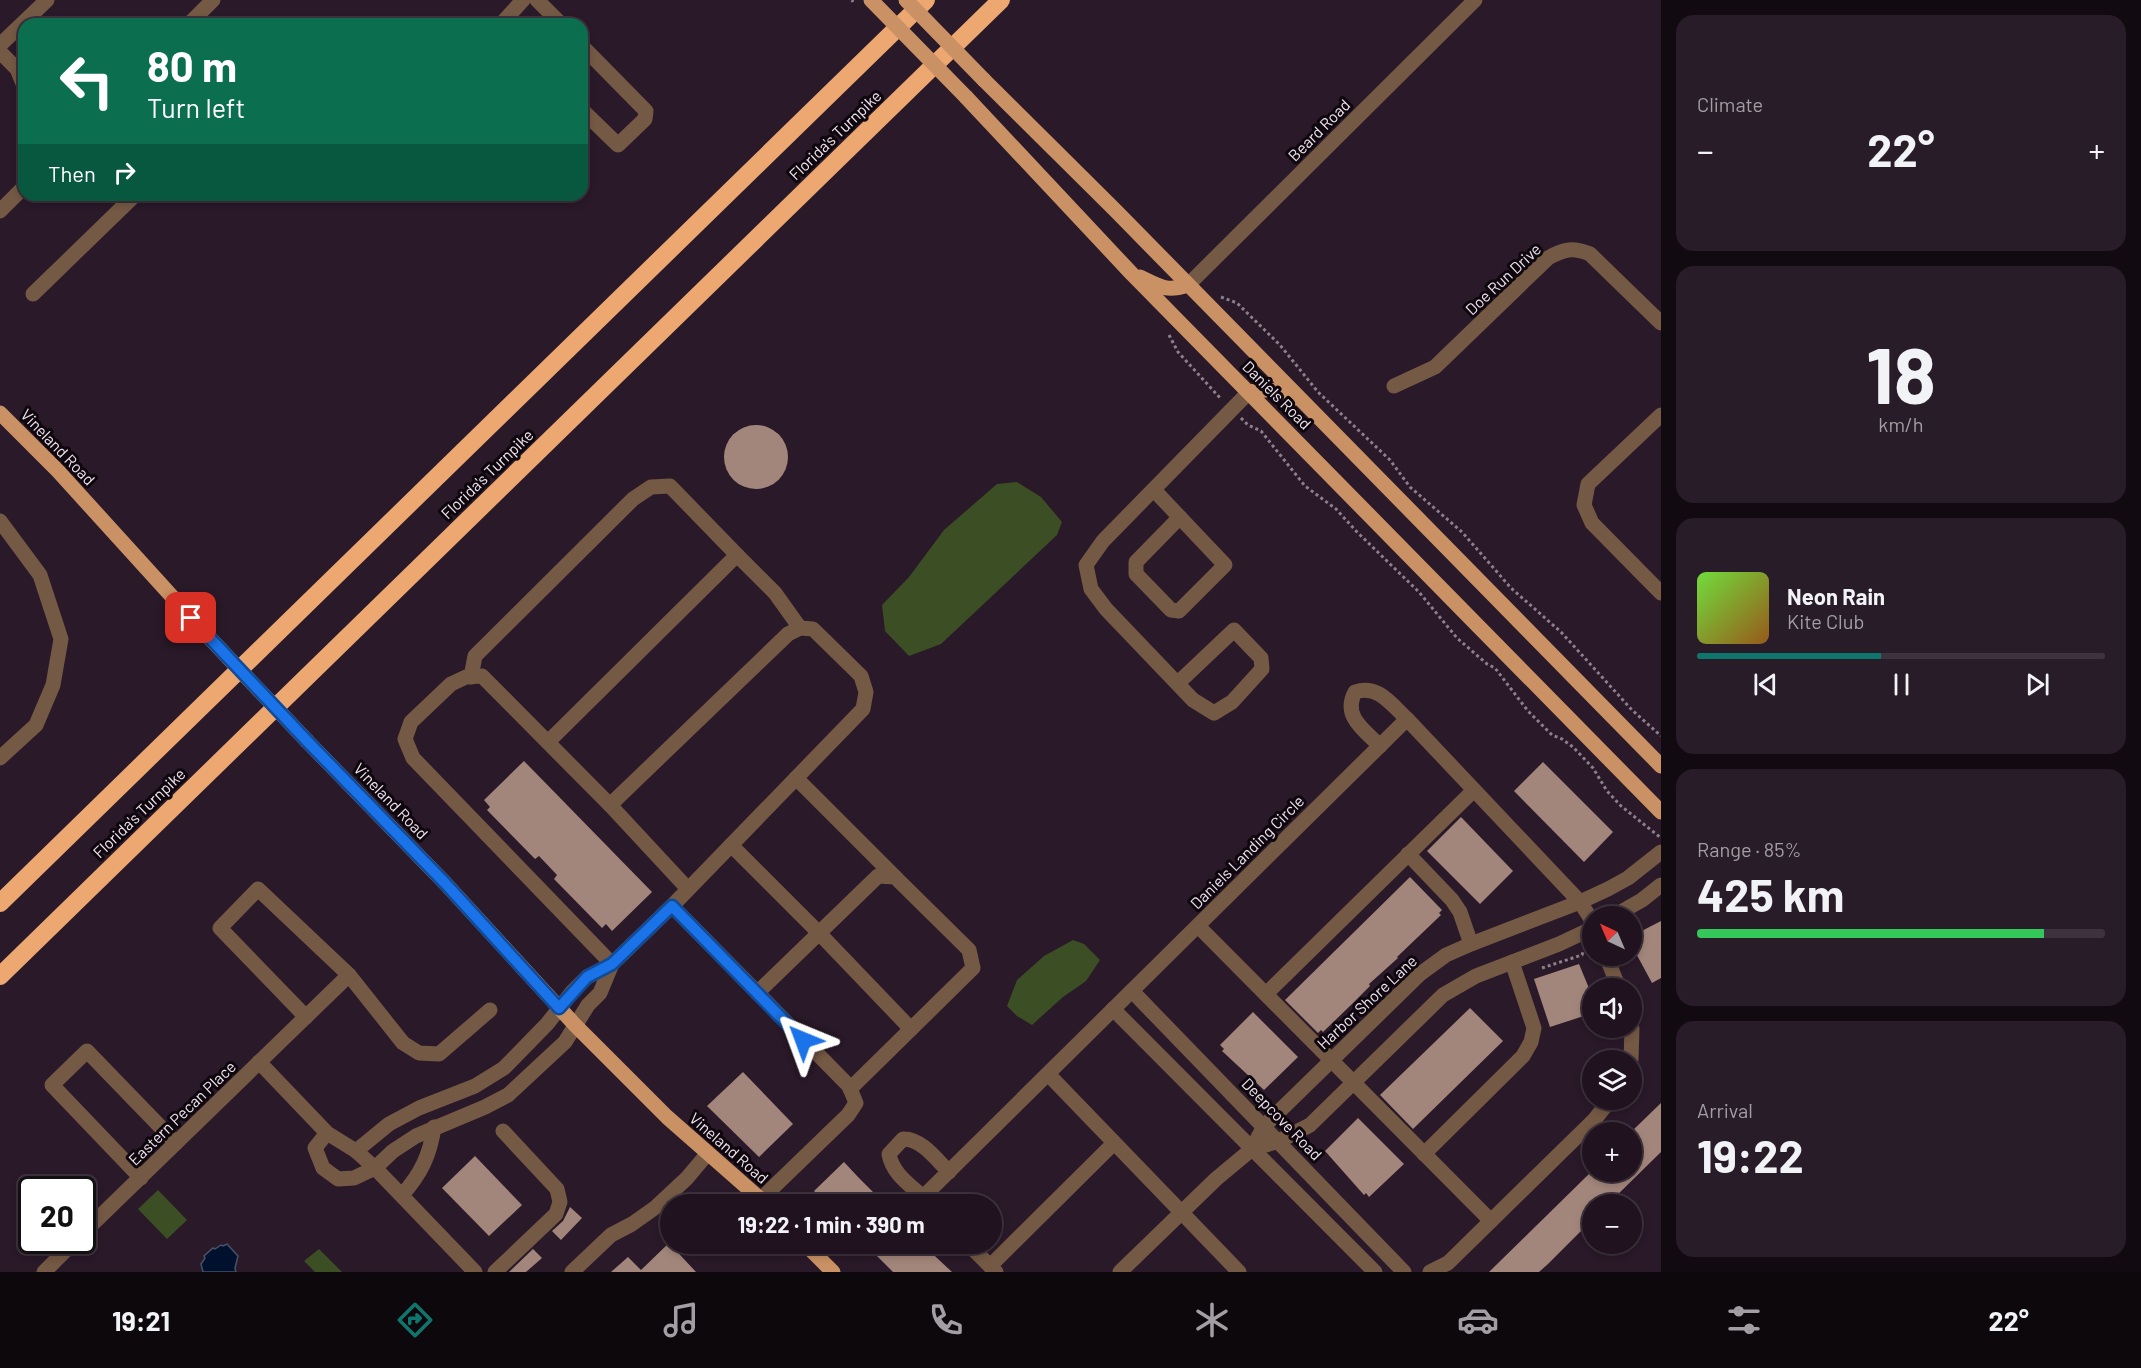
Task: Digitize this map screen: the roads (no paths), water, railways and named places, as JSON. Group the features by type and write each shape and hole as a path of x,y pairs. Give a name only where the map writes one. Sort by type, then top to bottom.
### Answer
{"highway":[{"name":"Florida's Turnpike","path":"0,903 926,0"},
{"name":"Florida's Turnpike","path":"0,976 1001,0"}],"main road":[{"name":"Daniels Road","path":"872,0 1132,274 1661,812"},
{"name":"Daniels Road","path":"906,0 1661,766"},
{"path":"1132,274 1161,287 1174,290 1188,285"},
{"path":"1249,392 1266,389 1304,402"},
{"name":"Vineland Road","path":"0,413 57,471 307,741 445,883 575,1025 667,1117 755,1194"},
{"path":"815,1254 833,1272"}],"street":[{"path":"28,18 47,0"},
{"path":"195,18 213,0"},
{"path":"507,18 524,0"},
{"path":"537,0 555,18"},
{"name":"Beard Road","path":"1188,285 1475,0"},
{"path":"0,45 18,28"},
{"path":"0,52 18,71"},
{"path":"588,52 646,111 645,118 618,145 588,116"},
{"path":"0,211 18,193"},
{"path":"33,294 129,201"},
{"name":"Doe Run Drive","path":"1394,386 1435,367 1548,258 1564,249 1577,249 1590,254 1661,323"},
{"path":"1178,683 1234,630 1261,658 1262,669 1232,702 1214,713 1193,700 1101,602 1091,589 1086,565 1103,541 1249,392"},
{"path":"1661,415 1588,484 1584,505 1592,523 1661,593"},
{"path":"471,676 475,656 633,498 651,487 670,486 775,593 800,628"},
{"path":"1154,490 1225,565 1179,611 1171,610 1136,574 1136,562 1180,518"},
{"path":"0,521 40,575 61,639 53,685 36,725 0,758"},
{"path":"548,742 737,555"},
{"path":"356,1151 389,1124 419,1108 475,1086 504,1068 547,1024 587,977 612,964 672,906 863,709 866,692 861,676 813,629 800,628 788,634 610,805"},
{"path":"612,964 413,758 405,739 411,722 451,684 471,676 482,676 610,805 688,889"},
{"path":"1380,746 1356,721 1350,711 1349,702 1354,692 1364,689 1379,693 1407,719 1583,906"},
{"name":"Daniels Landing Circle","path":"932,1194 949,1172 1407,719"},
{"path":"796,778 969,950 974,968 850,1089"},
{"path":"1266,994 1474,790"},
{"path":"731,845 911,1029"},
{"name":"Harbor Shore Lane","path":"1120,1272 1216,1179 1252,1149 1264,1126 1420,974 1446,955 1580,902 1628,878 1661,852"},
{"path":"1408,854 1452,900 1460,912 1471,944"},
{"path":"757,993 878,876 895,877"},
{"path":"1628,878 1642,900"},
{"path":"1632,906 1661,885"},
{"path":"306,1017 220,928 258,889 349,975 403,1043 419,1053 440,1054 490,1010"},
{"path":"672,906 850,1089 856,1102 848,1115 772,1194"},
{"path":"1198,926 1491,1221"},
{"name":"Harbor Shore Lane","path":"1252,1149 1279,1141 1310,1125 1443,995 1476,976 1582,933"},
{"path":"1424,1154 1523,1056 1531,1042 1534,1028 1512,962"},
{"path":"327,1133 315,1149 323,1168 338,1179 354,1178 375,1168 393,1151 416,1136 508,1095 565,1042 588,1005 600,993 612,964"},
{"name":"Eastern Pecan Place","path":"96,1221 349,975"},
{"name":"Deepcove Road","path":"1132,991 1404,1272"},
{"path":"1113,1010 1375,1272"},
{"path":"141,1178 52,1085 87,1051 176,1143"},
{"path":"259,1062 327,1133 356,1151 375,1168 475,1272"},
{"path":"1048,1074 1239,1272"},
{"path":"475,1086 485,1107"},
{"path":"1430,1272 1448,1263 1602,1110"},
{"path":"402,1195 416,1180 425,1164 434,1127"},
{"path":"495,1272 556,1214 560,1202 557,1189 503,1131"},
{"path":"920,1194 894,1170 890,1163 889,1154 903,1139 910,1138 919,1143 949,1172"},
{"path":"978,1254 993,1269 1114,1143"},
{"path":"572,1272 610,1234 632,1224 656,1207 687,1178 708,1153"},
{"path":"44,1272 62,1254"}],"water":[{"path":"227,1244 238,1256 236,1272 203,1272 201,1264 204,1256 213,1248"}]}
